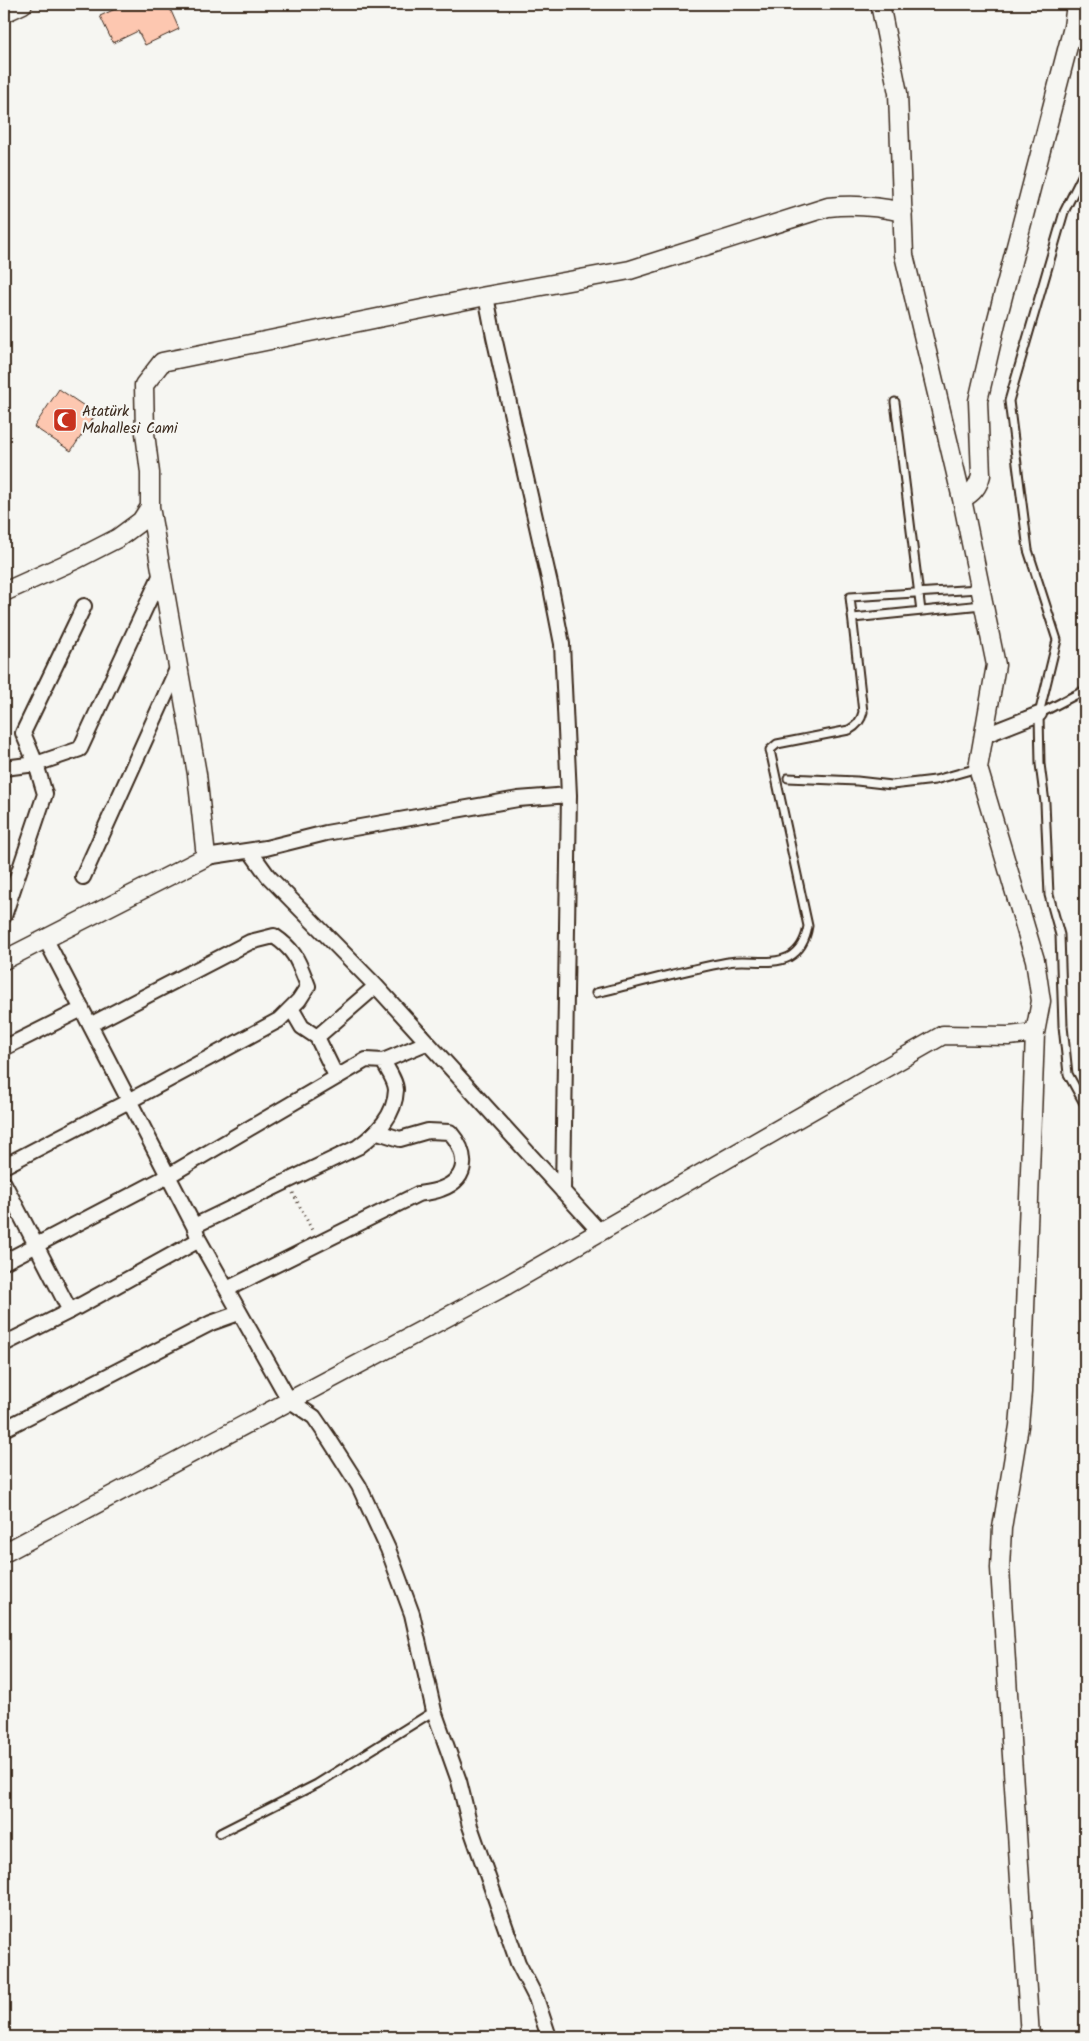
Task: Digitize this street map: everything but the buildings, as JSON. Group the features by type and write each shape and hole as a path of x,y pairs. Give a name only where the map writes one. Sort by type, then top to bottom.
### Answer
{"street":[{"path":"4,13 23,4"},
{"path":"880,4 898,93 904,255 962,499 996,665 978,768 983,791 992,815 1034,960 1041,1001 1035,1032 1022,1392 1019,1426 1002,1528 1000,1568 1030,2037"},
{"path":"962,499 972,494 978,485 981,475 978,401 996,323 1073,27 1076,4"},
{"path":"206,857 197,774 150,507 150,473 145,433 144,385 162,362 486,296 630,270 828,206 852,204 876,206 903,212"},
{"path":"486,296 558,617 562,644 569,795 563,1192"},
{"path":"4,592 118,538 141,521 150,507"},
{"path":"4,768 36,764 80,749 162,572"},
{"path":"4,916 45,794 36,764 23,733 84,606"},
{"path":"83,877 178,667"},
{"path":"983,736 1039,714"},
{"path":"4,960 206,857 250,851 326,833 508,801 569,795"},
{"path":"250,851 268,876 376,986 599,1231"},
{"path":"4,1166 279,1020 299,1000 308,986 298,961 289,946 274,936 250,942 90,1025"},
{"path":"45,938 194,1226 199,1240 239,1313 289,1400 314,1417 359,1486 388,1549 412,1614 434,1711 459,1781 470,1826 518,1964 536,1998 549,2037"},
{"path":"317,1037 376,986"},
{"path":"291,1008 302,1027 317,1037 336,1076"},
{"path":"4,1048 82,1009"},
{"path":"4,1553 506,1285 943,1035 1009,1036 1035,1032"},
{"path":"4,1262 168,1176 366,1060 383,1061 426,1043"},
{"path":"194,1226 358,1147 378,1132 390,1113 396,1089 383,1061"},
{"path":"227,1289 418,1194 440,1190 451,1184 461,1174 464,1159 462,1151 459,1143 450,1132 428,1131 400,1140 378,1132"},
{"path":"4,1183 70,1311"},
{"path":"4,1344 70,1311 199,1240"},
{"path":"4,1429 211,1323 239,1313"}],"lane":[{"path":"1085,170 1064,212 1009,401 1028,550 1057,640 1039,714 1040,764 1045,802 1049,895 1060,935 1063,1026 1068,1074 1085,1105"},
{"path":"895,402 921,611"},
{"path":"596,994 729,961 779,960 794,954 800,948 804,942 808,926 770,750 777,744 849,730 858,723 863,712 850,597 919,593 983,597"},
{"path":"853,618 921,611 983,597"},
{"path":"1039,714 1085,690"},
{"path":"788,778 858,781 892,785 934,780 978,768"},
{"path":"220,1833 317,1784 434,1711"}],"path":[{"path":"287,1182 319,1243"}],"place":[{"name":"Atatürk Mahallesi Cami","path":"65,420"}]}
